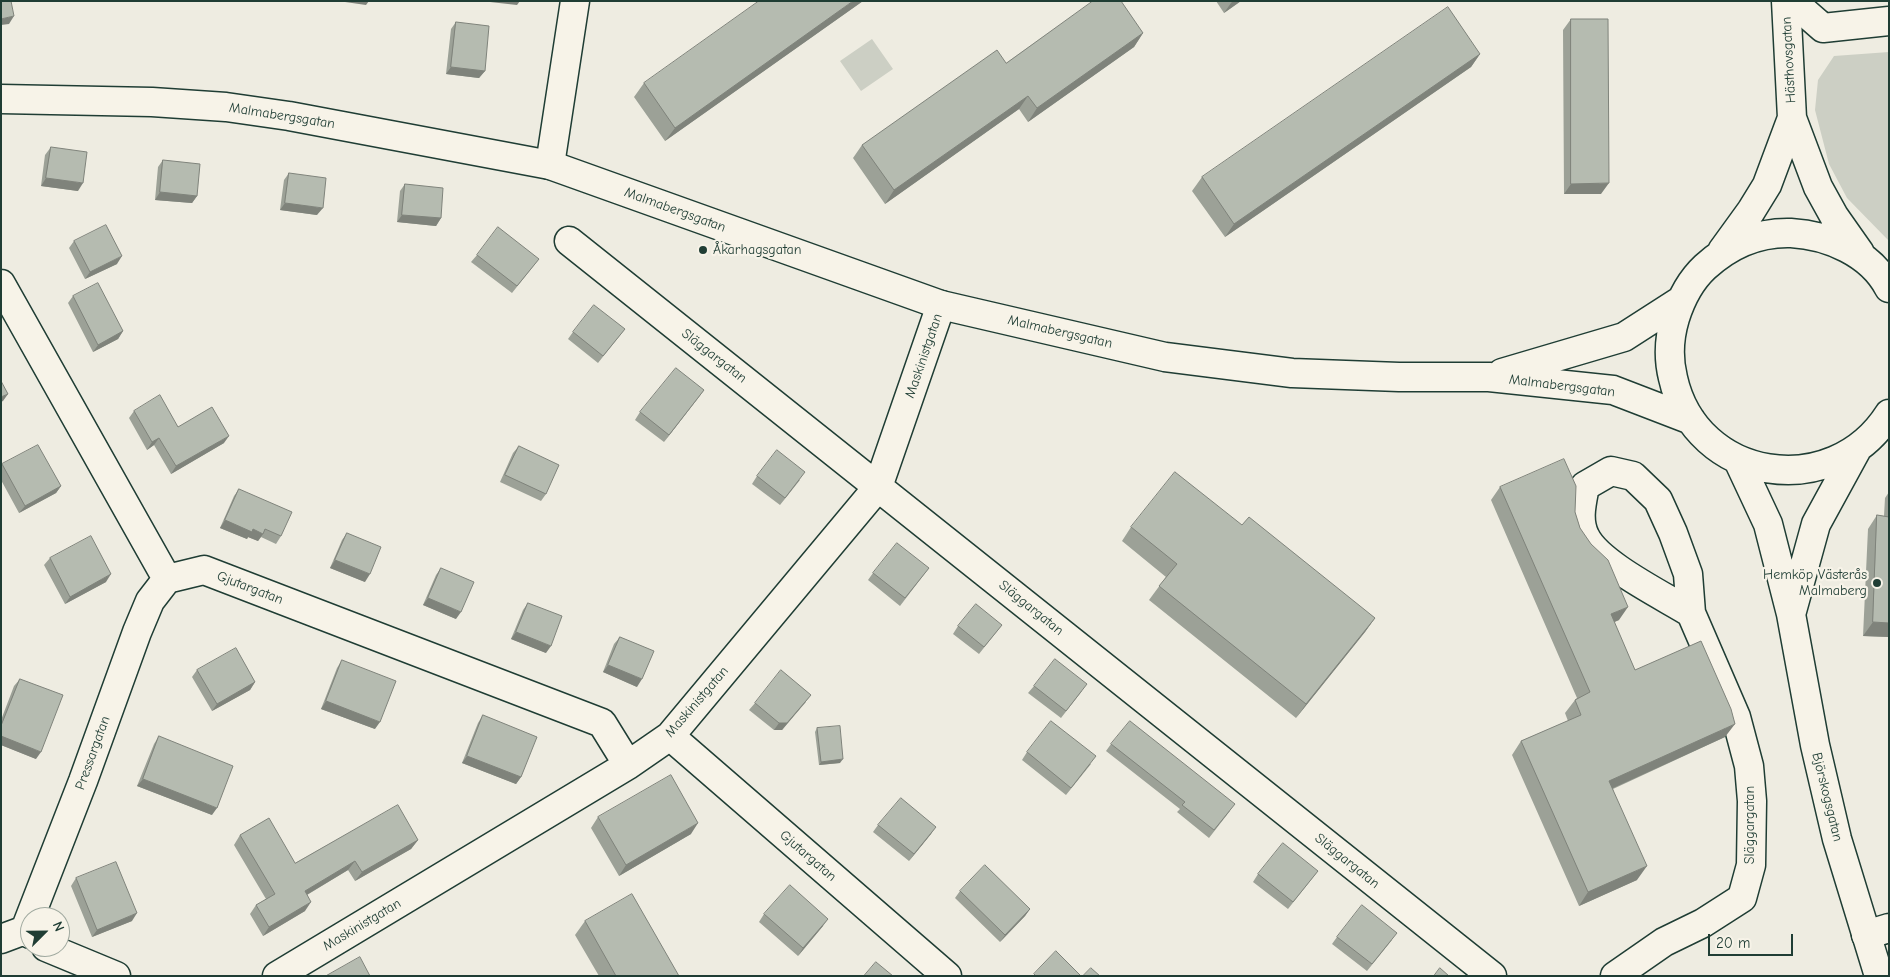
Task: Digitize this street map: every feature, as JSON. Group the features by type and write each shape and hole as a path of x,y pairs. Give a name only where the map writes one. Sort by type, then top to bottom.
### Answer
{"street":[{"path":"550,165 575,1"},
{"name":"Hästhovsgatan","path":"1786,1 1792,118 1818,187 1834,216 1865,260"},
{"path":"1792,1 1823,28 1889,21"},
{"name":"Malmabergsgatan","path":"1,99 152,102 226,107 289,116 550,165 941,305 1165,356 1292,373 1399,378 1489,377 1613,390 1691,420"},
{"name":"Hästhovsgatan","path":"1720,254 1767,185 1792,118"},
{"path":"1889,288 1865,260 1838,243 1808,234 1778,233 1747,239 1720,254 1697,275 1680,301 1671,331 1670,362 1676,393 1691,420 1712,443 1738,460 1768,469 1799,470 1830,464 1857,449 1880,428 1889,414"},
{"name":"Släggargatan","path":"570,241 1492,976"},
{"path":"1,284 167,579"},
{"name":"Malmabergsgatan","path":"1489,377 1624,337 1680,301"},
{"name":"Maskinistgatan","path":"277,976 628,764 670,736 878,487 941,305"},
{"name":"Björskogsgatan","path":"1791,614 1816,524 1857,449"},
{"name":"Björskogsgatan","path":"1738,460 1768,524 1791,614 1814,746 1837,839 1877,932 1880,976"},
{"name":"Släggargatan","path":"1615,976 1664,942 1703,923 1742,898 1751,865 1752,801 1749,766 1736,717 1691,612 1688,574 1673,533 1658,500 1633,476 1626,474 1612,472 1585,486 1580,510 1585,536 1600,556 1691,612"},
{"name":"Gjutargatan","path":"167,579 204,570 602,723 628,764"},
{"name":"Pressargatan","path":"36,907 137,632 150,601 167,579"},
{"name":"Gjutargatan","path":"670,736 947,976"},
{"path":"70,957 116,976"}],"shaded area":[{"path":"872,39 893,69 861,91 840,61"},
{"path":"1889,52 1889,241 1847,198 1829,164 1815,110 1818,80 1834,56"}],"building":[{"path":"1,1 11,1 14,16 1,19"},
{"path":"759,1 853,1 675,128 644,83"},
{"path":"1093,1 1121,1 1143,33 1037,108 1028,96 894,190 862,145 997,50 1006,63"},
{"path":"1448,7 1480,54 1234,224 1202,177"},
{"path":"1571,19 1608,19 1609,183 1571,184"},
{"path":"456,22 489,26 485,71 451,67"},
{"path":"51,147 87,152 83,183 46,178"},
{"path":"163,160 200,164 197,196 160,192"},
{"path":"289,173 326,178 323,208 285,203"},
{"path":"405,184 443,188 441,218 402,215"},
{"path":"106,225 122,256 90,272 74,241"},
{"path":"498,227 539,259 517,286 477,255"},
{"path":"98,283 123,331 98,345 73,296"},
{"path":"594,305 625,329 603,356 573,332"},
{"path":"676,368 704,390 669,435 640,412"},
{"path":"1,381 8,394 1,397"},
{"path":"160,395 178,427 212,407 229,436 176,466 159,438 152,442 134,411"},
{"path":"38,445 61,486 25,506 2,464"},
{"path":"519,446 559,465 546,494 505,475"},
{"path":"777,450 805,472 785,498 757,476"},
{"path":"1564,459 1576,486 1575,512 1580,528 1591,544 1608,560 1628,607 1611,614 1635,670 1701,641 1731,709 1735,724 1609,781 1647,866 1588,892 1521,741 1581,715 1575,700 1590,692 1500,487"},
{"path":"1175,472 1242,525 1249,517 1375,618 1306,704 1159,586 1177,564 1131,527"},
{"path":"239,489 292,512 281,536 265,529 263,534 253,529 252,532 225,520"},
{"path":"1877,515 1889,517 1889,623 1873,622"},
{"path":"347,533 381,547 370,574 335,560"},
{"path":"91,536 111,574 70,597 50,558"},
{"path":"897,543 929,568 905,598 873,573"},
{"path":"441,568 474,582 461,612 428,598"},
{"path":"528,603 562,616 551,646 516,632"},
{"path":"976,604 1002,625 984,647 958,626"},
{"path":"620,637 654,651 642,679 608,665"},
{"path":"236,648 255,682 217,704 197,670"},
{"path":"1055,659 1087,684 1066,711 1034,686"},
{"path":"342,660 396,681 380,722 326,701"},
{"path":"781,670 811,695 787,723 779,723 755,703"},
{"path":"20,679 63,695 41,752 1,736 1,726"},
{"path":"483,715 537,737 521,777 467,756"},
{"path":"1051,721 1096,756 1071,788 1027,752"},
{"path":"1130,721 1235,804 1214,830 1182,805 1185,802 1111,744"},
{"path":"840,726 843,759 821,762 817,728"},
{"path":"159,736 233,766 217,808 143,779"},
{"path":"671,775 698,823 626,865 598,817"},
{"path":"901,798 936,827 914,854 878,825"},
{"path":"398,805 418,840 362,872 355,861 305,891 311,902 269,927 256,905 275,894 240,835 269,818 295,863"},
{"path":"1283,843 1318,871 1293,902 1258,874"},
{"path":"116,862 137,913 97,930 76,878"},
{"path":"985,865 1030,909 1005,935 960,891"},
{"path":"790,885 828,919 803,948 764,914"},
{"path":"632,894 679,976 616,976 585,921"},
{"path":"1362,905 1397,933 1372,964 1337,937"},
{"path":"1056,951 1081,976 1036,976 1034,974"},
{"path":"360,957 370,976 326,976"},
{"path":"876,962 893,976 864,976"},
{"path":"1091,968 1100,976 1083,976"},
{"path":"1440,968 1449,976 1434,976"}],"place":[{"name":"Åkarhagsgatan","path":"703,250"},
{"name":"Hemköp Västerås Malmaberg","path":"1877,583"}]}
